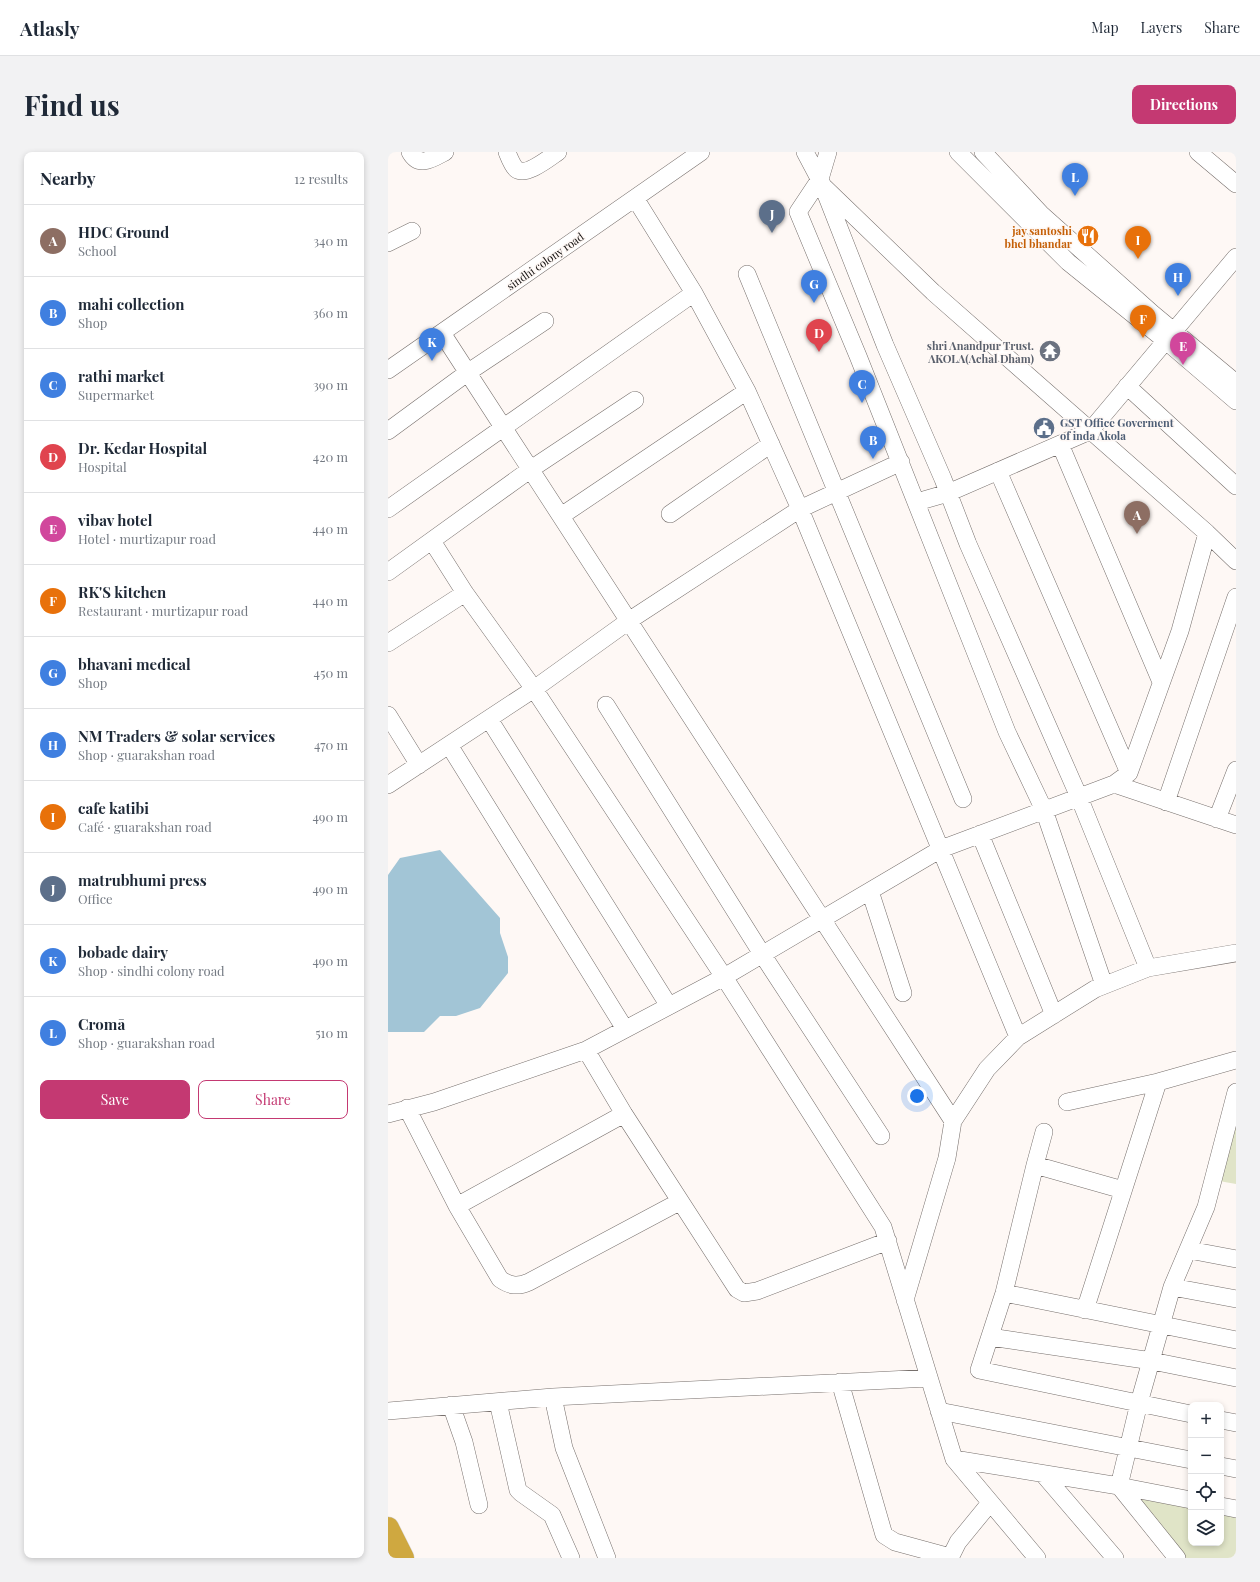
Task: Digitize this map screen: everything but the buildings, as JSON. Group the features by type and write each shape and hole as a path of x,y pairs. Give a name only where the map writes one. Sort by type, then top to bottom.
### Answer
{"highway":[{"path":"388,1528 403,1558"}],"street":[{"path":"410,152 414,159 420,161 429,160 445,152"},
{"path":"507,152 515,168 520,171 527,171 558,152"},
{"name":"sindhi colony road","path":"388,370 442,334 701,152"},
{"path":"805,152 823,186 933,292 1208,533 1236,561"},
{"path":"828,152 820,179 798,212 901,462 1007,732 1044,810 1104,985"},
{"path":"958,152 1068,262 1236,382"},
{"path":"984,152 1041,214 1153,314 1171,335 1236,401"},
{"path":"1198,152 1236,184"},
{"path":"820,179 885,345 968,544 1079,797 1148,968"},
{"path":"635,198 694,293 747,392 771,444 800,509 1018,1037"},
{"path":"388,243 412,230"},
{"path":"917,502 948,493 1090,431 1236,257"},
{"path":"747,274 963,799"},
{"path":"388,508 694,293"},
{"path":"388,431 467,373 545,321"},
{"path":"442,334 502,428 531,469 630,620 821,920 953,1121"},
{"path":"1128,386 1236,486"},
{"path":"561,516 747,392"},
{"path":"388,572 531,469 635,400"},
{"path":"670,514 771,444"},
{"path":"1060,444 1161,682"},
{"path":"388,785 534,689 630,620 800,509 901,462"},
{"path":"998,471 1129,773"},
{"path":"388,1114 434,1102 586,1050 724,977 941,849 1114,784 1129,773 1180,631 1208,533"},
{"path":"432,541 465,593 534,689 724,977 883,1227 954,1459 1037,1558"},
{"path":"388,643 465,593"},
{"path":"1166,802 1236,597"},
{"path":"606,704 762,954 881,1136"},
{"path":"388,714 419,765"},
{"path":"489,718 669,1006"},
{"path":"449,745 625,1029"},
{"path":"1217,819 1236,770"},
{"path":"1114,784 1236,825"},
{"path":"980,834 1054,1015"},
{"path":"870,891 903,993"},
{"path":"906,1300 946,1158 953,1121 987,1069 1018,1037 1095,989 1148,968 1236,953"},
{"path":"586,1050 679,1202 737,1289 744,1293 757,1290 888,1241"},
{"path":"1067,1102 1158,1082 1236,1060"},
{"path":"1085,1310 1158,1082"},
{"path":"1119,1486 1139,1403 1172,1287 1206,1207 1236,1092"},
{"path":"407,1108 457,1206 500,1280 513,1286 529,1282 679,1202"},
{"path":"457,1206 624,1114"},
{"path":"1044,1132 1004,1293 979,1370 1188,1413"},
{"path":"1035,1165 1123,1190"},
{"path":"1189,1250 1236,1259"},
{"path":"1172,1287 1236,1299"},
{"path":"1004,1293 1236,1340"},
{"path":"990,1337 1152,1361 1236,1378"},
{"path":"388,1411 553,1398 929,1378"},
{"path":"840,1382 880,1528 884,1535 895,1542 950,1557 958,1542 990,1503"},
{"path":"553,1398 564,1448 607,1558"},
{"path":"498,1402 518,1490 552,1515 571,1558"},
{"path":"451,1405 464,1442 479,1505"},
{"path":"939,1411 1188,1459"},
{"path":"1224,1421 1236,1423"},
{"path":"954,1459 1119,1486 1188,1499"},
{"path":"1224,1467 1236,1469"},
{"path":"1043,1474 1115,1558"},
{"path":"1119,1486 1177,1558"},
{"path":"1224,1507 1236,1509"}],"green space":[{"path":"1236,1103 1236,1184 1219,1181"},
{"path":"1132,1492 1188,1503 1188,1546 1224,1546 1224,1511 1236,1514 1236,1558 1183,1558"}],"water":[{"path":"440,850 500,918 500,933 508,957 508,973 480,1008 456,1016 440,1016 424,1032 388,1032 388,875 400,858"}],"place":[{"name":"Cromā","path":"1075,196"},
{"name":"matrubhumi press","path":"772,233"},
{"name":"jay santoshi bhel bhandar","path":"1088,236"},
{"name":"cafe katibi","path":"1138,259"},
{"name":"NM Traders & solar services","path":"1178,296"},
{"name":"bhavani medical","path":"814,303"},
{"name":"RK'S kitchen","path":"1143,338"},
{"name":"shri Anandpur Trust. AKOLA(Achal Dham)","path":"1050,351"},
{"name":"Dr. Kedar Hospital","path":"819,352"},
{"name":"bobade dairy","path":"432,361"},
{"name":"vibav hotel","path":"1183,365"},
{"name":"rathi market","path":"862,403"},
{"name":"GST Office Goverment of inda Akola","path":"1044,428"},
{"name":"mahi collection","path":"873,459"},
{"name":"HDC Ground","path":"1137,534"}]}
